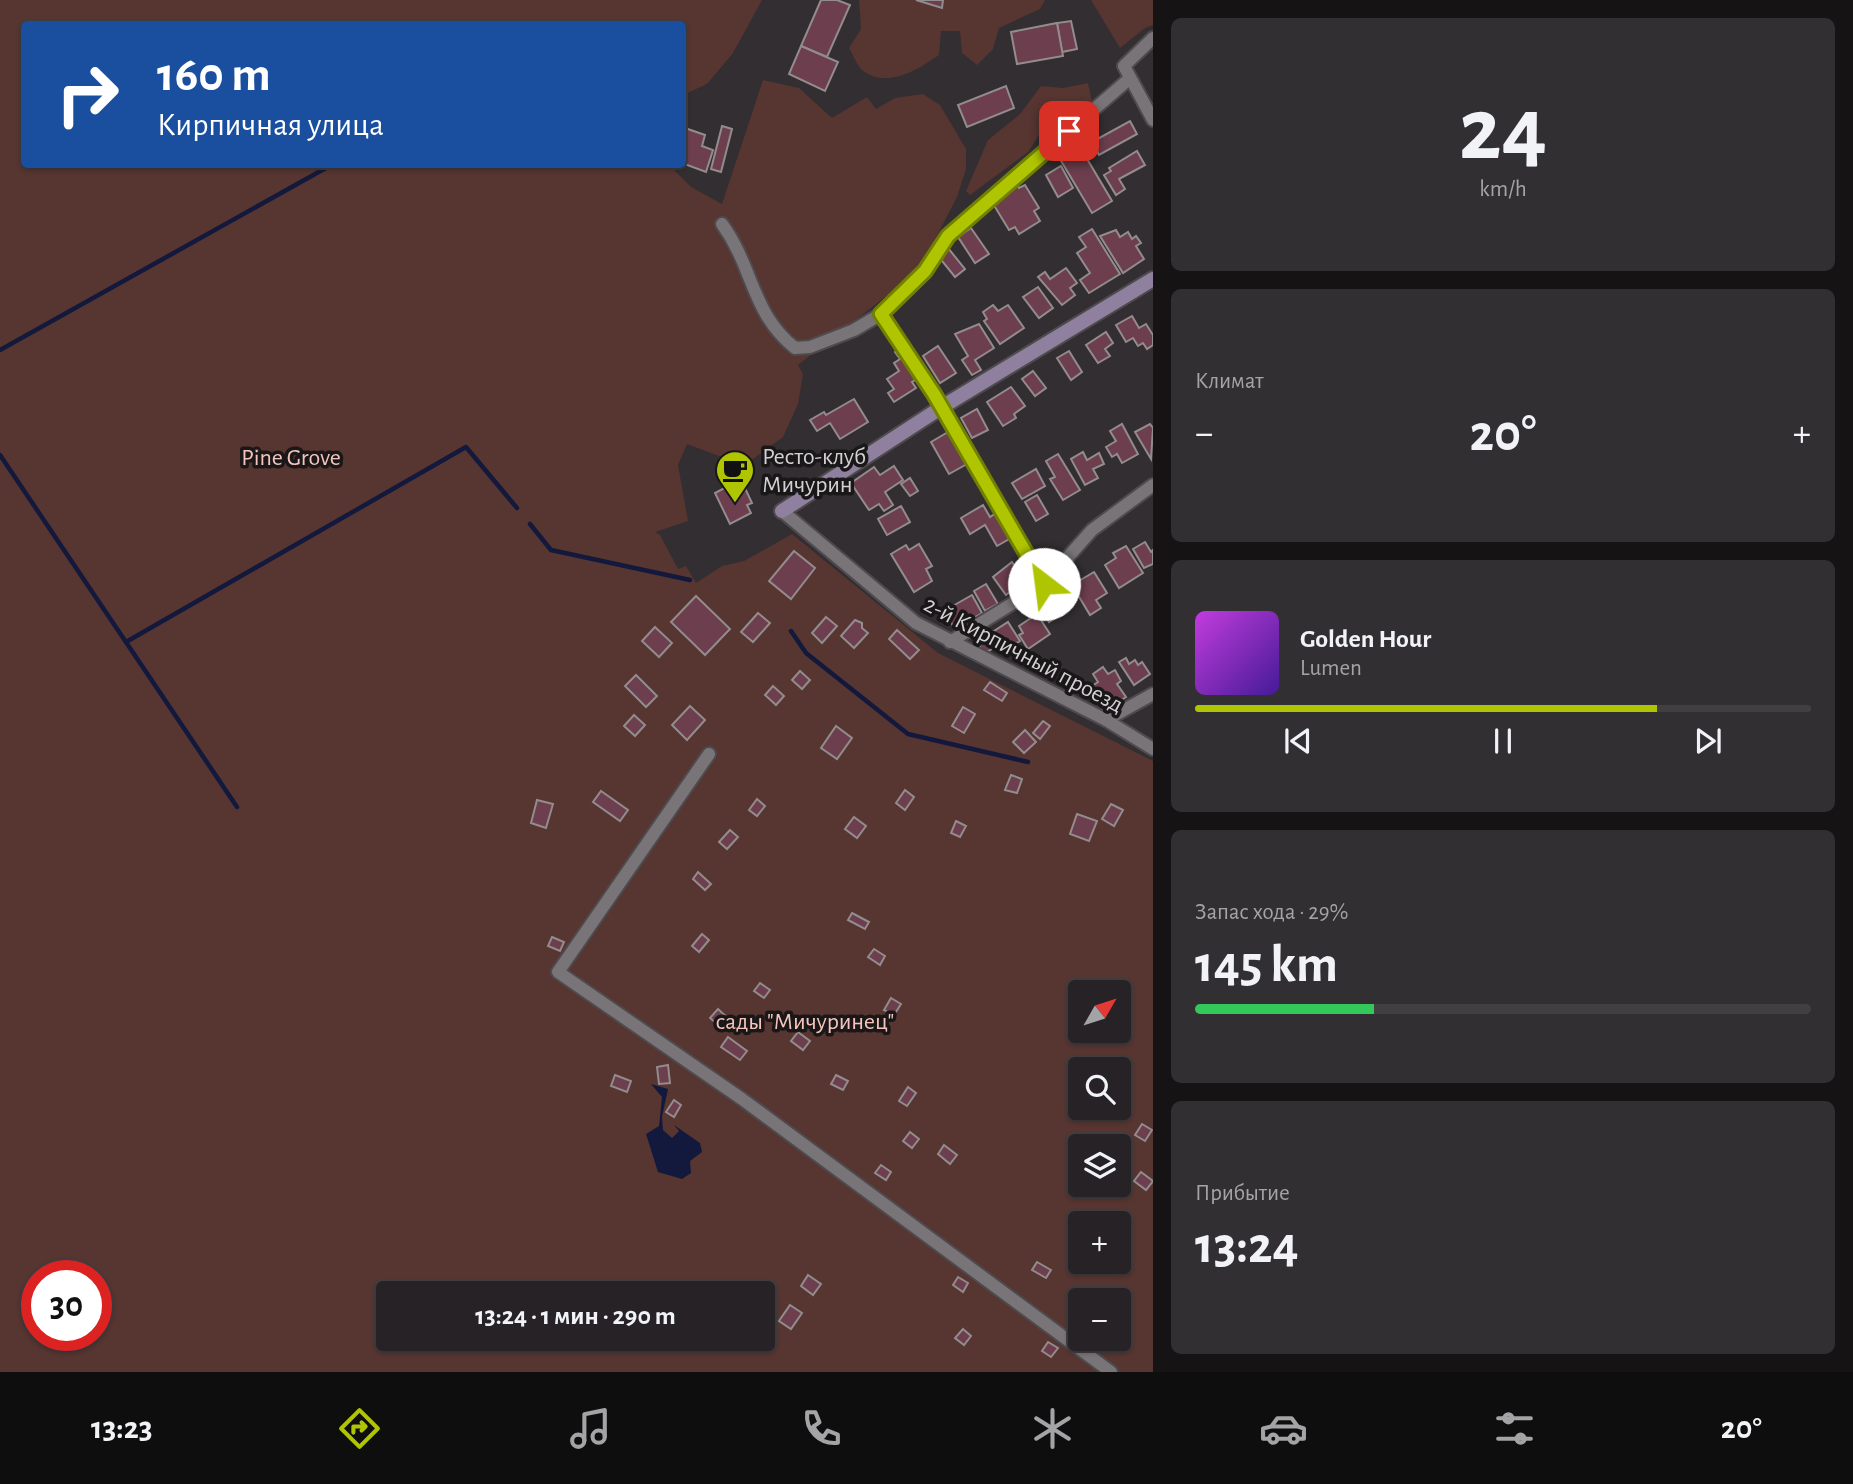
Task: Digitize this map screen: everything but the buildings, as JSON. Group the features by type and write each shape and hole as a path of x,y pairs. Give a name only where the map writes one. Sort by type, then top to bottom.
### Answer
{"street":[{"path":"722,224 746,265 762,312 779,335 795,348 810,347 854,330 881,314 925,271 948,236 1126,72 1153,38"},
{"path":"1126,72 1153,120"},
{"path":"782,511 942,407 1153,279"},
{"path":"881,314 942,407 1044,584"},
{"path":"950,642 1044,584 1092,530 1153,485"},
{"name":"2-й Кирпичный проезд","path":"782,511 916,623 1106,720 1153,748"},
{"path":"1106,720 1153,694"},
{"path":"709,754 558,972 743,1099 1111,1372"}],"green space":[{"path":"0,0 762,0 733,53 707,84 686,94 686,21 21,21 21,168 672,168 691,187 722,204 763,80 799,88 832,118 867,97 876,109 895,98 923,94 940,105 966,149 966,169 957,197 929,251 908,279 798,365 803,374 798,404 783,437 753,459 740,464 687,444 678,465 688,521 655,532 660,535 678,569 686,566 696,583 722,566 744,561 792,534 938,653 1153,761 1153,1372 0,1372"},
{"path":"859,0 1045,0 1040,9 999,28 993,49 977,65 962,53 960,31 941,31 939,55 913,71 893,78 883,78 863,71 849,48 861,29"},
{"path":"1091,0 1153,0 1153,25 1145,28 1120,48"},
{"path":"1088,83 1092,102 1039,135 1028,152 970,195 966,191 988,140 1020,114 1041,86 1063,88"}],"water":[{"path":"651,1084 668,1089 662,1117 663,1130 672,1138 679,1131 674,1125 700,1143 702,1152 690,1161 691,1173 682,1179 658,1172 646,1134 659,1126 662,1097"}],"waterway":[{"path":"0,350 326,168"},
{"path":"126,642 466,447 517,508"},
{"path":"0,455 237,807"},
{"path":"530,524 551,550 690,580"},
{"path":"791,631 806,653 908,734 1028,762"}],"place":[{"name":"Ресто-клуб Мичурин","path":"735,504"}],"route":[{"path":"1044,584 934,394 881,314 925,271 948,236 1069,131"}],"park label":[{"name":"Pine Grove","path":"291,457"},
{"name":"сады \"Мичуринец\"","path":"805,1021"}]}
